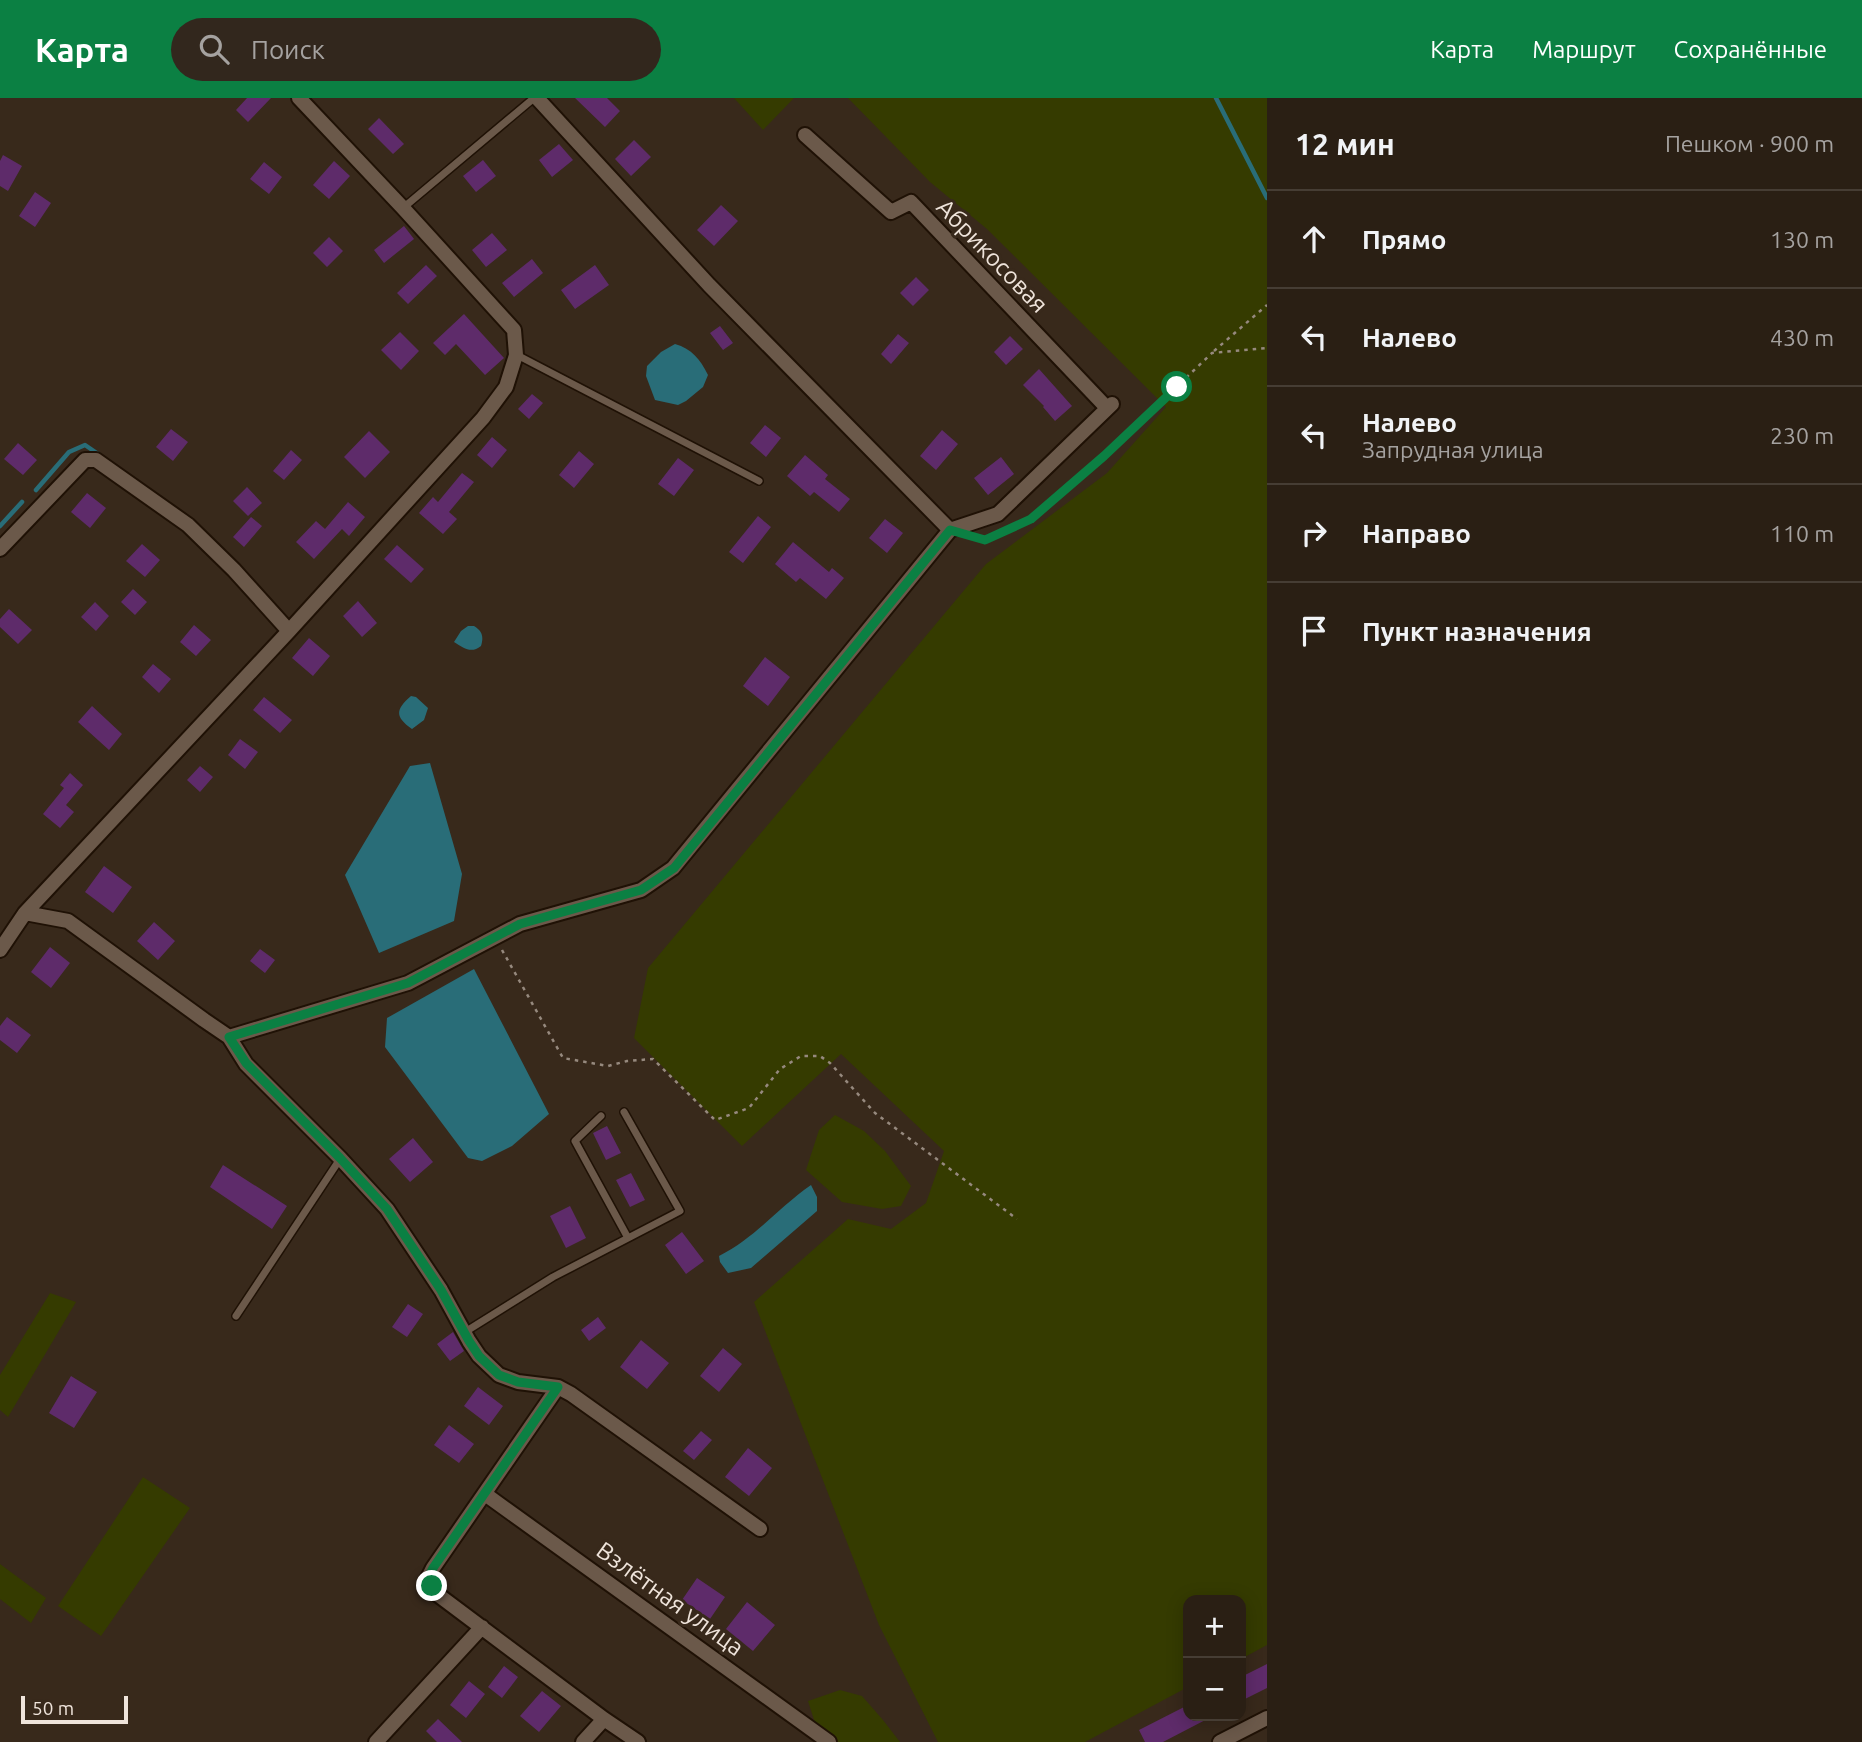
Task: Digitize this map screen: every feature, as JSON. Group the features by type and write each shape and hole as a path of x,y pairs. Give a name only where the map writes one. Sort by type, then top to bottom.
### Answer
{"street":[{"path":"0,950 26,913 289,631 483,418 506,387 516,355 514,330 299,98"},
{"path":"229,1037 408,983 520,924 641,890 674,868 950,530 709,285 536,98"},
{"name":"Абрикосовая","path":"805,135 891,212 911,202 1110,405 998,514 950,530"},
{"path":"0,549 85,460 96,460 188,525 234,570 289,631"},
{"path":"26,913 68,921 229,1037 246,1063 387,1209 441,1290 479,1356 499,1375 518,1382 558,1387 571,1394 760,1529"},
{"path":"558,1387 428,1578 437,1594 638,1742"},
{"name":"Взлётная улица","path":"485,1494 830,1742"},
{"path":"376,1742 482,1627"},
{"path":"1220,1742 1267,1718"},
{"path":"583,1742 604,1719"}],"lane":[{"path":"403,208 536,98"},
{"path":"516,355 759,481"},
{"path":"464,1333 553,1277 680,1211 624,1112"},
{"path":"601,1116 575,1141 628,1238"},
{"path":"236,1316 340,1158"}],"path":[{"path":"973,537 985,540 1031,519 1104,456 1212,352 1267,305"},
{"path":"1212,352 1267,348"},
{"path":"495,938 563,1058 608,1066 653,1059 715,1120 749,1108 780,1069 800,1056 820,1056 830,1063 875,1113 1017,1219"}],"green space":[{"path":"734,98 794,98 763,130"},
{"path":"848,98 1267,98 1267,1645 1246,1656 1246,1595 1183,1595 1183,1690 1085,1742 938,1742 879,1625 754,1302 848,1219 891,1229 926,1203 944,1151 841,1054 742,1146 634,1038 648,968 986,564 1107,473 1166,407 987,229 930,182"},
{"path":"835,1115 864,1131 885,1151 911,1186 901,1206 882,1209 842,1202 806,1170 819,1130"},
{"path":"50,1293 76,1302 8,1417 0,1410 0,1375"},
{"path":"143,1477 190,1508 101,1636 58,1606"},
{"path":"0,1564 46,1598 31,1623 0,1599"},
{"path":"840,1690 862,1696 900,1742 821,1742 808,1701"}],"water":[{"path":"675,344 695,355 708,375 703,387 678,405 655,400 646,376 647,366 661,352"},
{"path":"468,626 474,626 482,634 481,646 474,650 454,642"},
{"path":"411,696 428,708 424,720 412,729 402,721 399,713 402,705"},
{"path":"430,763 462,874 454,921 379,953 345,875 410,766"},
{"path":"474,969 549,1114 512,1146 482,1161 468,1158 385,1047 387,1018"},
{"path":"811,1185 817,1197 817,1211 751,1268 728,1273 719,1256 756,1231"}],"building":[{"path":"247,98 271,98 248,122 236,110"},
{"path":"575,98 607,98 620,111 605,127"},
{"path":"379,118 404,144 393,154 368,129"},
{"path":"634,140 651,157 631,176 615,159"},
{"path":"559,144 573,160 552,177 539,160"},
{"path":"3,155 22,166 8,191 0,186 0,161"},
{"path":"483,160 496,176 476,192 463,176"},
{"path":"334,161 350,176 329,199 313,185"},
{"path":"264,162 282,177 269,194 250,179"},
{"path":"35,192 51,203 35,227 19,216"},
{"path":"721,205 738,221 714,246 697,230"},
{"path":"404,226 414,239 384,263 374,250"},
{"path":"492,233 507,250 486,267 472,250"},
{"path":"329,237 343,251 327,267 313,253"},
{"path":"532,259 543,273 514,297 502,283"},
{"path":"426,265 437,276 408,304 397,293"},
{"path":"595,265 609,285 575,309 561,290"},
{"path":"916,277 929,290 913,306 900,293"},
{"path":"464,314 504,358 485,375 456,344 445,355 433,343"},
{"path":"720,326 733,343 723,350 710,333"},
{"path":"400,332 419,351 401,370 381,350"},
{"path":"898,334 909,343 891,364 881,354"},
{"path":"1010,336 1023,349 1006,365 994,352"},
{"path":"1039,369 1072,406 1055,421 1023,385"},
{"path":"532,394 543,403 529,419 518,409"},
{"path":"765,425 781,438 766,457 750,443"},
{"path":"171,429 188,442 173,461 156,447"},
{"path":"942,430 958,444 936,470 920,456"},
{"path":"369,431 390,452 365,478 344,457"},
{"path":"492,437 507,450 492,468 477,455"},
{"path":"18,443 37,460 23,475 4,459"},
{"path":"291,450 302,460 284,480 273,471"},
{"path":"579,451 594,464 574,488 559,475"},
{"path":"805,455 828,475 825,479 850,499 839,512 814,492 810,496 787,476"},
{"path":"1001,457 1014,474 988,495 974,478"},
{"path":"678,458 694,470 674,496 658,484"},
{"path":"462,473 474,482 449,512 457,519 443,534 419,513 433,497 438,502"},
{"path":"247,487 262,503 248,516 233,501"},
{"path":"87,493 106,508 90,528 71,512"},
{"path":"348,502 365,517 349,536 342,529 314,559 296,542 316,521 325,529"},
{"path":"758,516 771,527 743,563 729,552"},
{"path":"251,517 262,526 244,547 233,537"},
{"path":"885,519 903,533 887,553 869,538"},
{"path":"793,542 829,572 832,568 844,578 826,599 800,578 796,582 775,564"},
{"path":"142,544 160,560 145,577 126,561"},
{"path":"397,545 424,569 411,583 384,559"},
{"path":"133,589 147,602 135,615 121,602"},
{"path":"358,601 377,623 362,637 343,616"},
{"path":"95,602 109,616 96,631 81,617"},
{"path":"9,609 32,630 18,644 0,627 0,619"},
{"path":"194,625 211,640 196,656 180,642"},
{"path":"309,638 330,656 313,676 292,658"},
{"path":"765,657 790,677 768,706 743,686"},
{"path":"153,664 171,679 159,693 142,677"},
{"path":"264,697 292,720 280,733 253,710"},
{"path":"92,706 122,734 109,750 78,722"},
{"path":"240,739 258,752 245,769 228,755"},
{"path":"200,766 213,777 200,792 187,780"},
{"path":"70,773 83,785 66,805 74,812 60,828 43,814 64,788 60,785"},
{"path":"104,866 132,887 113,913 85,892"},
{"path":"154,922 175,941 158,960 137,941"},
{"path":"50,947 70,963 51,988 31,972"},
{"path":"260,949 275,960 265,973 250,961"},
{"path":"7,1017 31,1035 17,1053 0,1040 0,1026"},
{"path":"607,1126 621,1153 606,1160 593,1133"},
{"path":"413,1138 433,1162 410,1182 389,1159"},
{"path":"223,1165 287,1206 272,1229 210,1187"},
{"path":"631,1173 645,1200 630,1207 616,1180"},
{"path":"570,1206 586,1238 566,1248 550,1216"},
{"path":"682,1232 704,1261 686,1274 665,1245"},
{"path":"408,1304 423,1314 407,1337 392,1327"},
{"path":"598,1317 606,1328 589,1341 581,1330"},
{"path":"453,1332 464,1351 450,1361 437,1344"},
{"path":"641,1340 669,1363 647,1389 620,1367"},
{"path":"723,1348 742,1364 719,1392 700,1376"},
{"path":"71,1376 97,1392 74,1428 49,1413"},
{"path":"478,1387 503,1406 489,1425 464,1406"},
{"path":"449,1425 474,1444 459,1463 434,1445"},
{"path":"701,1431 712,1440 694,1460 683,1451"},
{"path":"748,1448 772,1468 749,1496 725,1477"},
{"path":"697,1578 725,1597 710,1619 682,1600"},
{"path":"747,1602 775,1625 753,1651 726,1629"},
{"path":"1267,1664 1267,1688 1246,1698 1246,1674"},
{"path":"504,1666 518,1677 502,1698 488,1687"},
{"path":"469,1681 485,1694 466,1718 450,1705"},
{"path":"542,1691 561,1706 539,1732 520,1716"},
{"path":"1183,1708 1183,1721 1203,1721 1163,1742 1145,1742 1139,1730"},
{"path":"438,1719 462,1742 437,1742 426,1731"}],"waterway":[{"path":"1216,98 1267,198"},
{"path":"36,490 69,452 85,445 101,456"},
{"path":"0,526 22,502"}],"route":[{"path":"432,1586 428,1578 433,1568 558,1387 518,1382 499,1375 479,1356 441,1290 387,1209 246,1063 229,1037 408,983 520,924 641,890 674,868 950,530 985,540 1031,519 1104,456 1177,387"}]}
